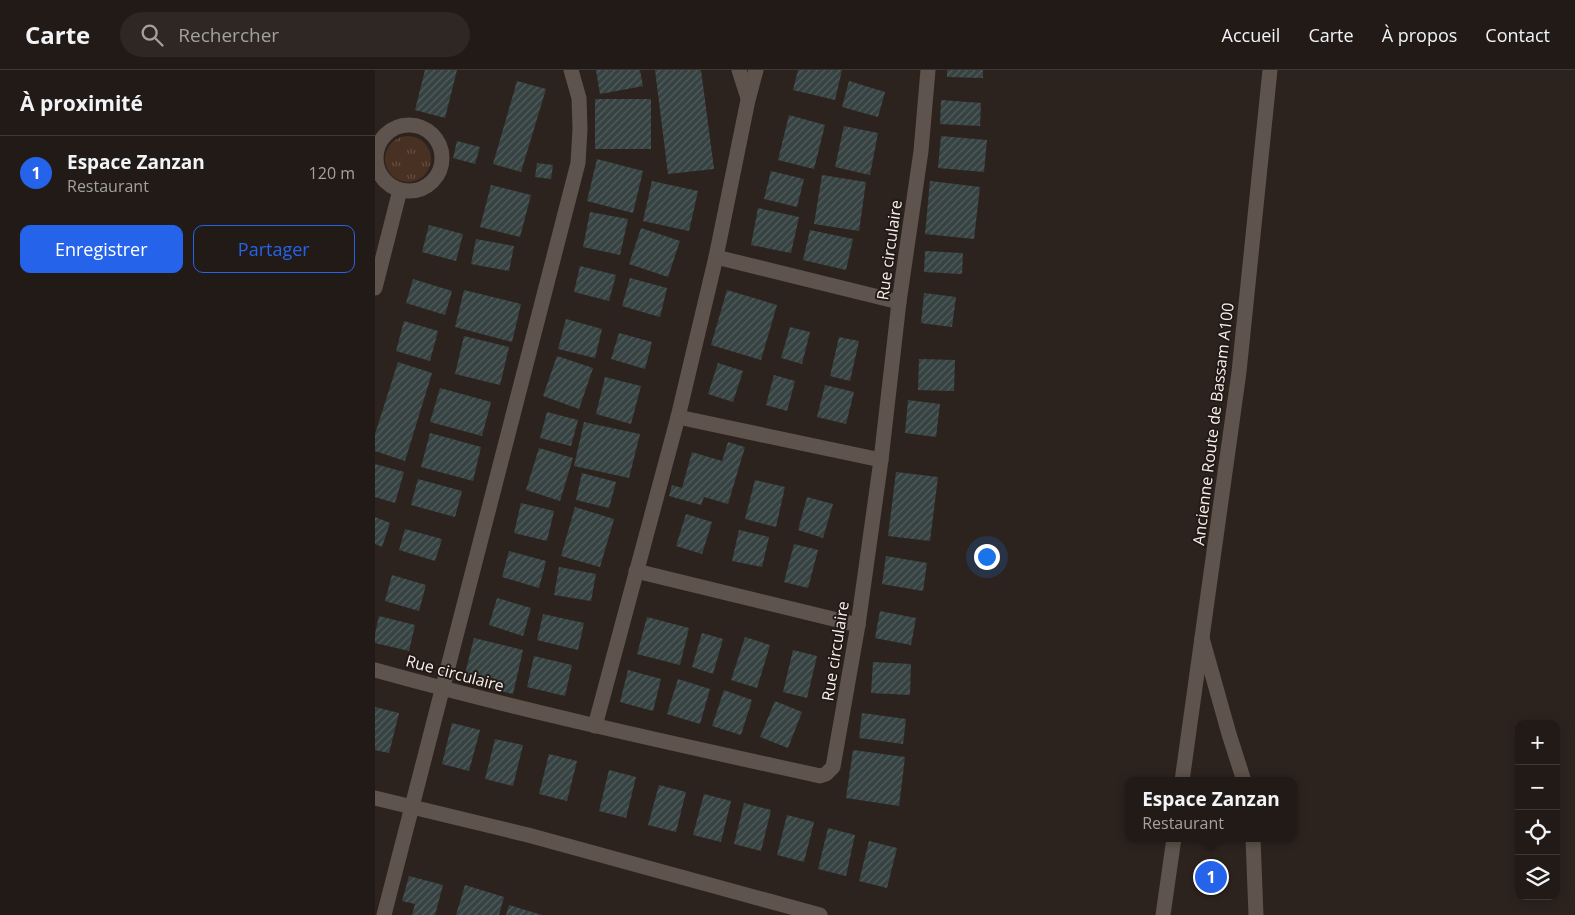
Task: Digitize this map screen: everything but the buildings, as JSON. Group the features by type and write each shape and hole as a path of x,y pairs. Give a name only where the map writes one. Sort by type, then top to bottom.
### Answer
{"street":[{"path":"384,915 578,163 579,98 571,70"},
{"path":"739,70 748,100"},
{"path":"595,726 679,417 756,70"},
{"name":"Rue circulaire","path":"375,670 443,689 595,726 820,776 826,774 833,767 857,625 881,460 899,302 921,151 928,70"},
{"name":"Ancienne Route de Bassam A100","path":"1182,777 1239,372 1270,70"},
{"path":"405,125 418,126 430,132 438,142 442,154 441,167 435,178 425,187 413,191 400,190 389,184 381,174 377,162 378,149 383,137 393,129 405,125"},
{"path":"375,288 400,190"},
{"path":"716,257 899,302"},
{"path":"679,417 881,460"},
{"path":"636,571 857,625"},
{"path":"1201,638 1243,777"},
{"path":"375,798 528,836 820,915"},
{"path":"1163,915 1172,842"},
{"path":"1253,842 1256,915"}],"green space":[{"path":"408,136 421,140 427,146 431,159 427,172 421,178 408,182 395,178 389,172 385,159 389,146 395,140"}],"place":[{"name":"Espace Zanzan","path":"1211,877"}]}
